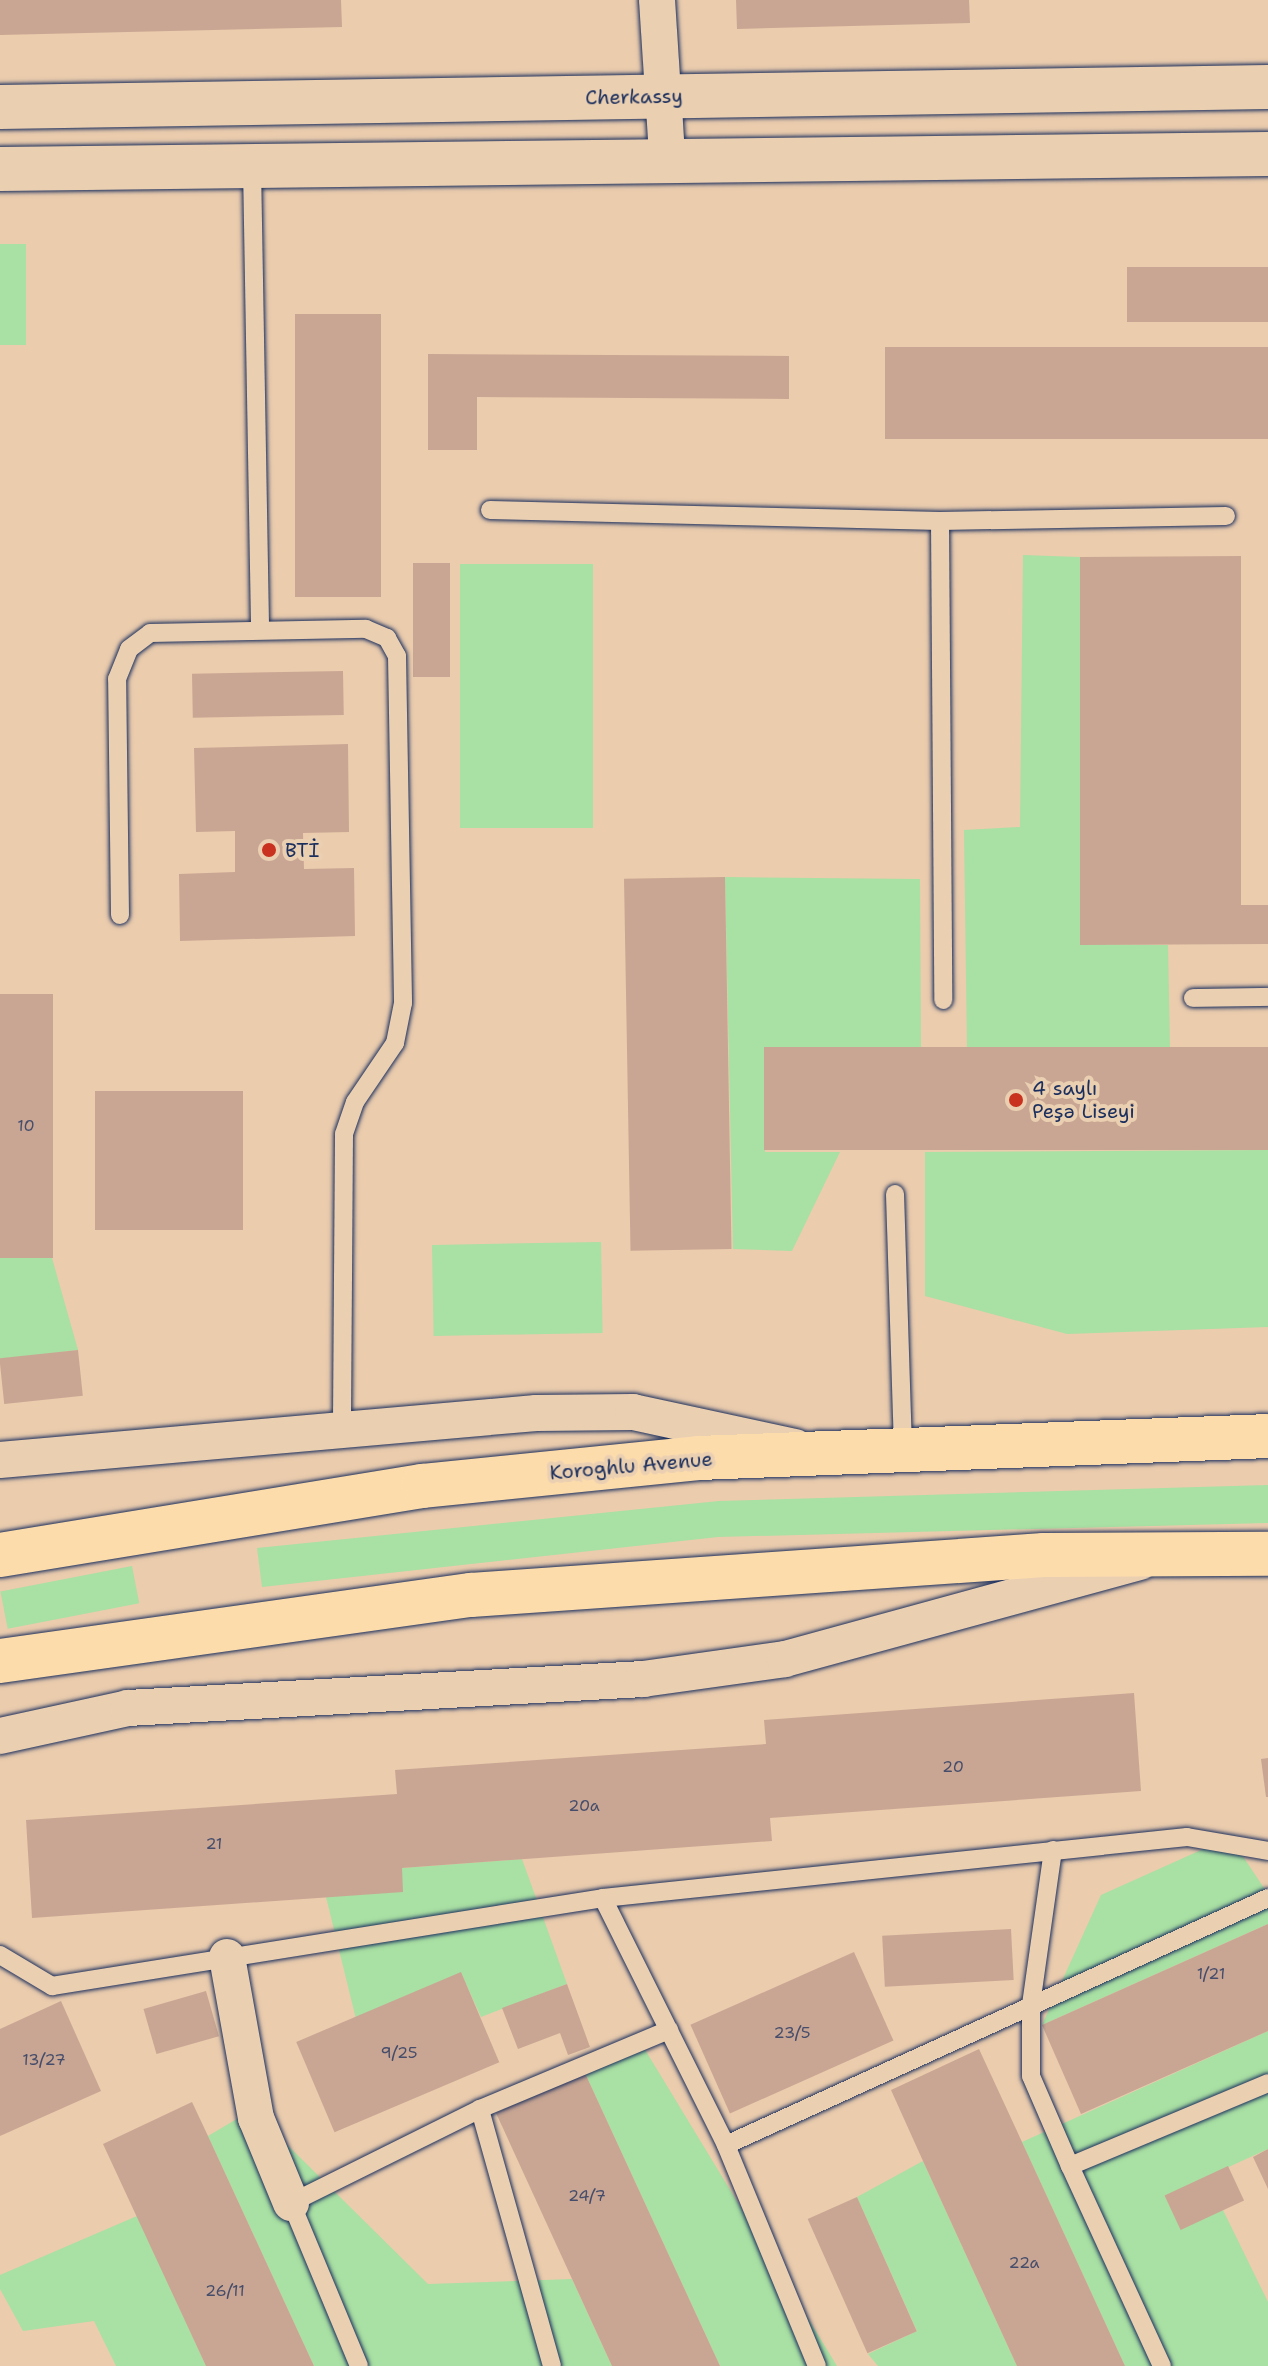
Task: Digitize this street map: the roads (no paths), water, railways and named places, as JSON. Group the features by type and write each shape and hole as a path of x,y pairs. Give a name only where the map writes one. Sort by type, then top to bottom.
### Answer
{"main road":[{"name":"Koroghlu Avenue","path":"0,1555 423,1486 816,1453 1268,1436"},
{"path":"0,1661 471,1595 808,1568 1268,1554"}],"street":[{"path":"657,0 667,156"},
{"name":"Cherkassy","path":"0,107 1268,87"},
{"path":"0,169 667,156 1268,154"},
{"path":"0,1460 342,1426 633,1412 718,1425 816,1453"},
{"path":"0,1736 128,1708 643,1679 785,1659 1158,1556"},
{"path":"227,1957 256,2118 291,2203"}],"lane":[{"path":"252,164 260,630"},
{"path":"490,510 940,521 1226,516"},
{"path":"940,521 943,1000"},
{"path":"120,915 117,679 129,649 150,633 366,629 387,638 397,656 403,1003 395,1043 355,1102 344,1134 342,1426"},
{"path":"1193,998 1268,997"},
{"path":"895,1194 903,1449"},
{"path":"0,1955 52,1986 603,1898 1187,1837 1268,1851"},
{"path":"1053,1850 1031,2005 1031,2076 1162,2366"},
{"path":"603,1898 726,2145 817,2366"},
{"path":"726,2145 1268,1898"},
{"path":"359,2366 291,2203 480,2109 669,2030"},
{"path":"1070,2166 1268,2083"},
{"path":"480,2109 552,2366"}],"place":[{"name":"BTİ","path":"269,850"},
{"name":"4 saylı Peşə Liseyi","path":"1016,1100"}]}
